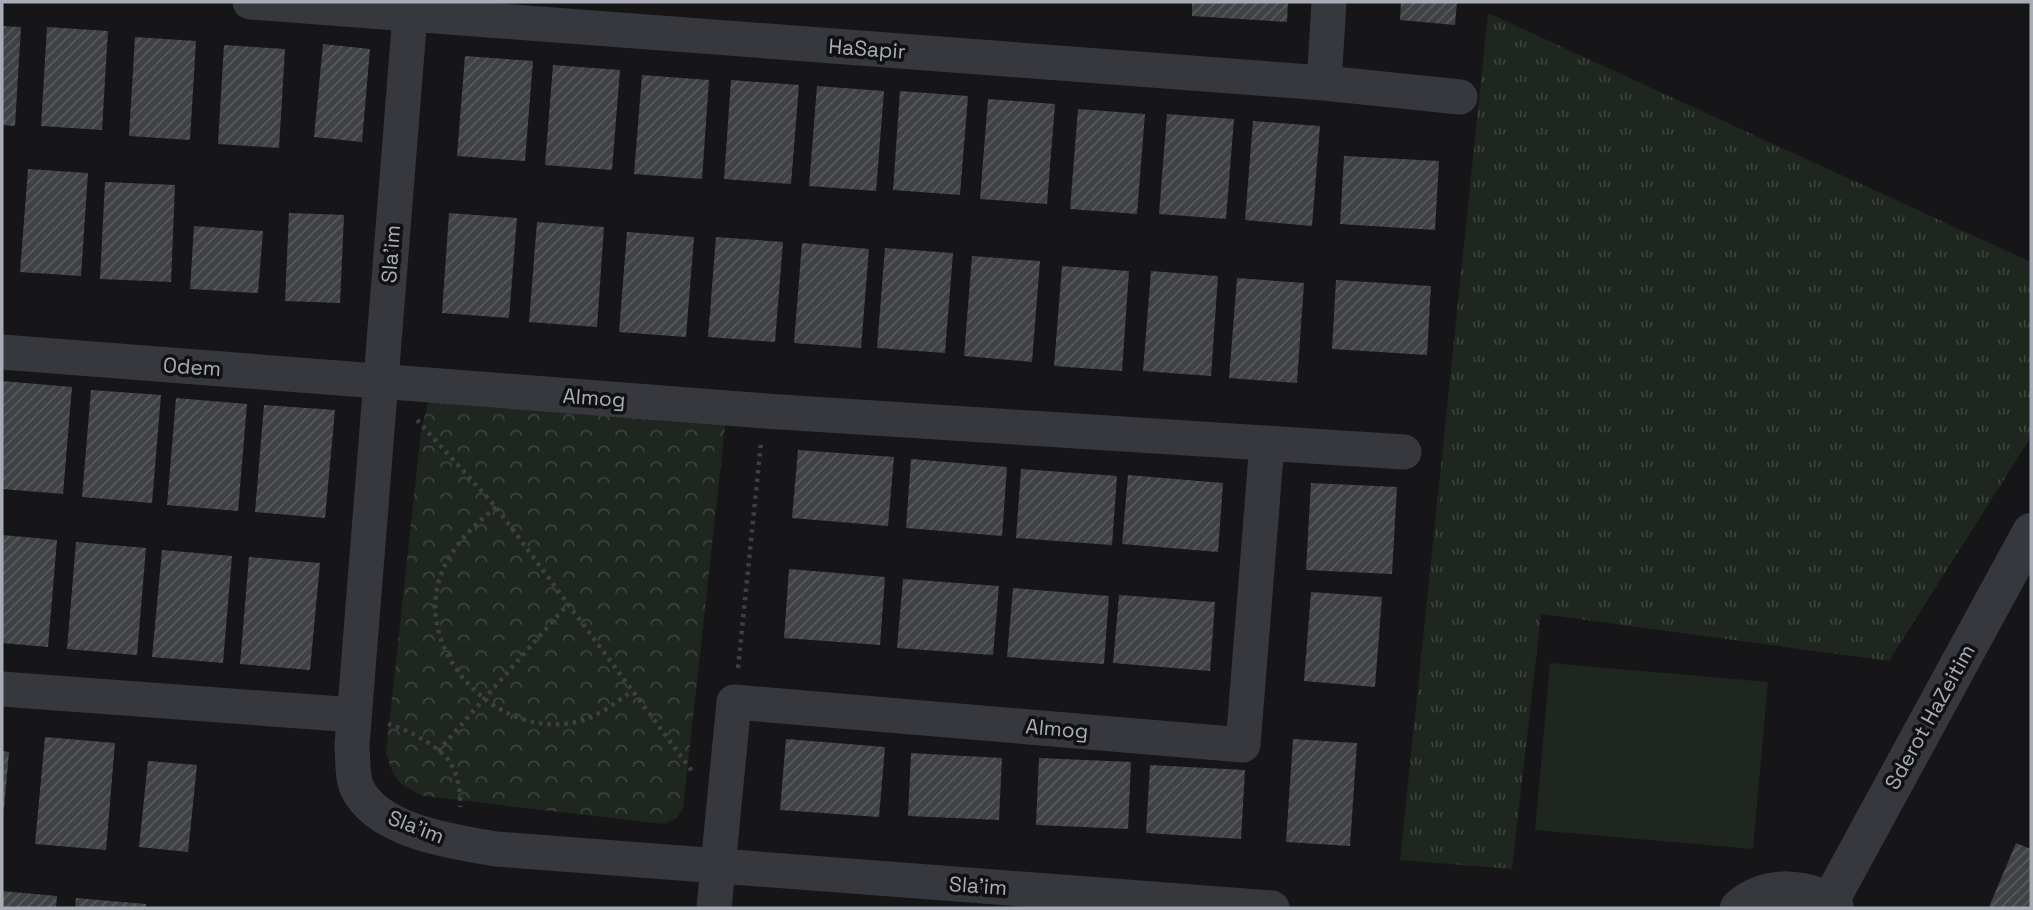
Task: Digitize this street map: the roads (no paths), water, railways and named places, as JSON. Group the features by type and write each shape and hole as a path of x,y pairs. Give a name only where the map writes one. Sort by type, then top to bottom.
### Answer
{"street":[{"name":"HaSapir","path":"250,2 411,8 1324,83 1460,97"},
{"path":"1324,83 1329,2"},
{"name":"Sla'im","path":"411,8 352,745 356,787 373,810 402,826 457,842 496,849 1272,908"},
{"name":"Odem","path":"2,352 382,382"},
{"name":"Almog","path":"382,382 765,411 1404,452"},
{"name":"Almog","path":"719,866 734,702 1243,744 1267,443"},
{"name":"Sderot HaZeitim","path":"1833,905 2031,532"},
{"path":"2,689 354,715"},
{"path":"714,908 719,866"},
{"path":"1739,908 1763,894 1787,890 1809,893 1833,905"}]}
